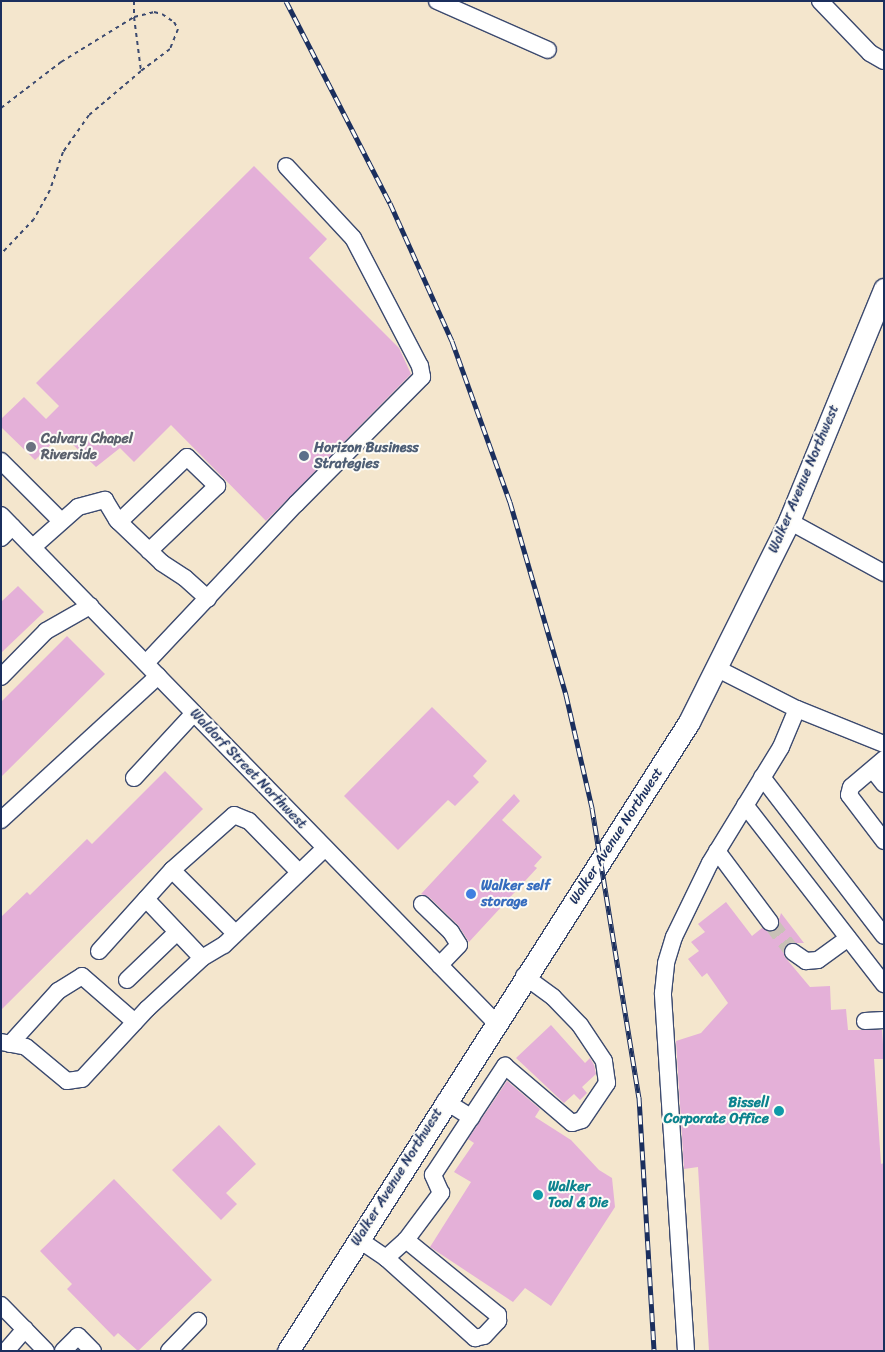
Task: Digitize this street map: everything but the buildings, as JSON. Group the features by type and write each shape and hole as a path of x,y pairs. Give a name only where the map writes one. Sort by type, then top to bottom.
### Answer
{"main road":[{"name":"Walker Avenue Northwest","path":"294,1348 358,1239 524,976 665,761 718,669 789,521 884,289"}],"street":[{"path":"437,1 548,50"},
{"path":"820,1 870,52 884,61"},
{"path":"146,663 296,504 422,377 420,366 354,238 286,166"},
{"path":"119,522 187,457 218,486 149,551"},
{"path":"1,461 61,521"},
{"path":"33,548 78,507 105,500 119,522 149,551 208,599"},
{"path":"789,521 884,573"},
{"name":"Waldorf Street Northwest","path":"5,527 33,548 495,1022"},
{"path":"1,677 46,631 90,606"},
{"path":"718,669 797,710 884,744"},
{"path":"1,820 158,676"},
{"path":"686,1351 663,993 666,963 674,937 716,851 781,747 797,710"},
{"path":"134,778 194,713"},
{"path":"884,784 878,765 850,787 849,795 884,841"},
{"path":"762,777 884,936"},
{"path":"745,805 884,984"},
{"path":"99,951 172,870 234,815 249,821 299,872"},
{"path":"6,1043 26,1047 67,1081 82,1079 136,1022 202,958 235,934 325,848"},
{"path":"716,851 770,922"},
{"path":"172,870 235,934"},
{"path":"146,900 202,958"},
{"path":"422,904 452,932 458,945 440,965"},
{"path":"127,980 177,932"},
{"path":"793,952 806,961 818,960 848,938"},
{"path":"6,1043 58,991 82,976 136,1022"},
{"path":"434,1175 505,1066 572,1123 582,1120 607,1083 604,1061 580,1025 553,997 524,976"},
{"path":"865,1021 884,1020"},
{"path":"445,1102 471,1116"},
{"path":"386,1258 406,1240 441,1192 434,1175 409,1158"},
{"path":"358,1239 386,1258 474,1338 484,1336 498,1321 498,1315 406,1240"},
{"path":"1,1305 46,1351"},
{"path":"169,1351 198,1321"},
{"path":"6,1351 25,1330"},
{"path":"63,1351 78,1336 93,1351"}],"path":[{"path":"134,1 134,17 141,71"},
{"path":"1,108 61,62 134,17 154,12 162,14 174,22 178,29 170,50 141,71 89,115 64,152 50,190 34,219 1,254"}],"tunnel":[{"path":"770,922 793,952"}],"railway":[{"path":"286,1 390,203 452,341 510,502 566,695 592,808 639,1097 654,1351"}],"place":[{"name":"Calvary Chapel Riverside","path":"31,447"},
{"name":"Horizon Business Strategies","path":"304,456"},
{"name":"Walker self storage","path":"471,894"},
{"name":"Bissell Corporate Office","path":"779,1111"},
{"name":"Walker Tool & Die","path":"538,1195"}]}
